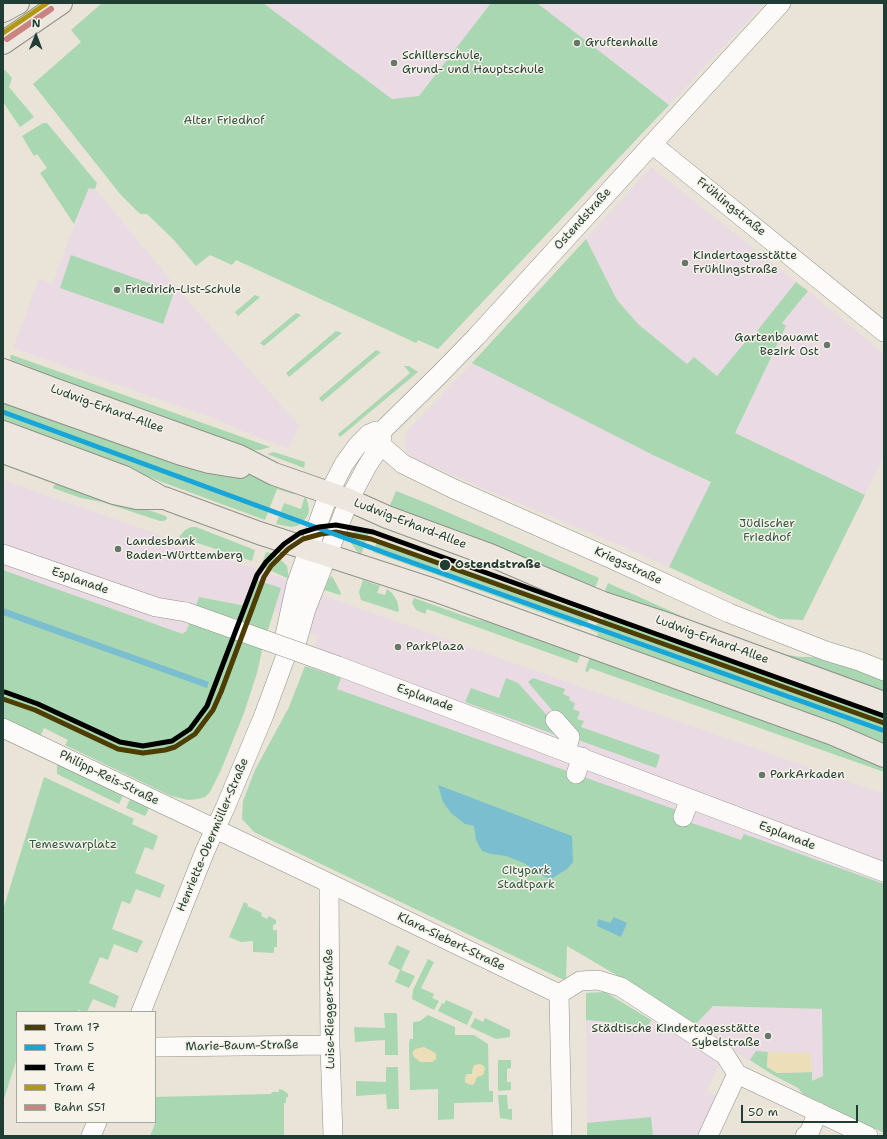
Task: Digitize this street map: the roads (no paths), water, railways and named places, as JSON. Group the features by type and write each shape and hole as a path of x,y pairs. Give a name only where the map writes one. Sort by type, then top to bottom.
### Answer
{"main road":[{"path":"3,11 18,3"},
{"path":"3,43 61,3"},
{"name":"Ludwig-Erhard-Allee","path":"3,370 239,456 274,474 349,500 387,517 490,555 603,602 884,703"},
{"path":"3,391 193,458 274,474"},
{"path":"3,432 124,477 164,498 259,533 434,590 833,734 884,756"},
{"path":"3,452 114,493 137,498 164,498"}],"street":[{"name":"Ostendstraße","path":"318,552 349,500 381,438 476,337 781,3"},
{"name":"Frühlingstraße","path":"652,144 884,332"},
{"name":"Ostendstraße","path":"318,552 329,493 344,464 364,438 376,431 381,438"},
{"name":"Kriegsstraße","path":"381,438 403,464 446,485 729,613 826,651 859,661 884,671"},
{"name":"Henriette-Obermüller-Straße","path":"141,1011 204,851 216,829 264,715 285,658 285,635 296,585 318,552"},
{"name":"Esplanade","path":"3,554 156,608 181,614 338,666 574,761 690,799 884,872"},
{"path":"555,720 570,737 574,761"},
{"name":"Philipp-Reis-Straße","path":"3,728 216,829"},
{"path":"683,817 690,799"},
{"name":"Klara-Siebert-Straße","path":"216,829 559,994"},
{"name":"Luise-Riegger-Straße","path":"329,883 330,1045 333,1136"},
{"path":"562,1136 559,994 580,981 598,980 621,987 725,1054 737,1074 868,1136"},
{"name":"Marie-Baum-Straße","path":"156,1047 330,1045"},
{"path":"708,1136 737,1074"},
{"path":"805,1136 809,1133 818,1112"},
{"path":"91,1136 97,1123"}],"water":[{"path":"3,608 209,682 207,688 3,615"},
{"path":"438,785 572,836 573,862 567,869 551,879 545,877 524,863 506,856 482,851 476,840 474,826 465,824 451,813 443,802"},
{"path":"614,917 627,923 621,937 597,926 598,919 610,923"}],"tram line":[{"name":"4","path":"3,33 47,3"},
{"name":"5","path":"3,412 391,555 882,730"},
{"name":"E","path":"5,692 38,704 120,742 143,746 172,741 190,729 207,706 257,575 266,562 284,544 300,533 319,527 336,525 373,532 884,716"},
{"name":"17","path":"3,699 35,710 118,749 143,753 175,747 195,734 213,710 264,577 271,566 288,549 303,539 336,532 371,539 884,723"}],"rail line":[{"name":"S51","path":"7,39 51,9"}],"place":[{"name":"Gruftenhalle","path":"577,43"},
{"name":"Schillerschule, Grund- und Hauptschule","path":"394,63"},
{"name":"Kindertagesstätte Frühlingstraße","path":"685,263"},
{"name":"Friedrich-List-Schule","path":"117,290"},
{"name":"Gartenbauamt Bezirk Ost","path":"827,345"},
{"name":"Landesbank Baden-Württemberg","path":"118,549"},
{"name":"Ostendstraße","path":"445,565"},
{"name":"ParkPlaza","path":"398,647"},
{"name":"ParkArkaden","path":"762,775"},
{"name":"Städtische Kindertagesstätte Sybelstraße","path":"768,1036"}],"park label":[{"name":"Alter Friedhof","path":"224,121"},
{"name":"Jüdischer Friedhof","path":"767,531"},
{"name":"Temeswarplatz","path":"73,845"},
{"name":"Citypark Stadtpark","path":"526,878"}]}
